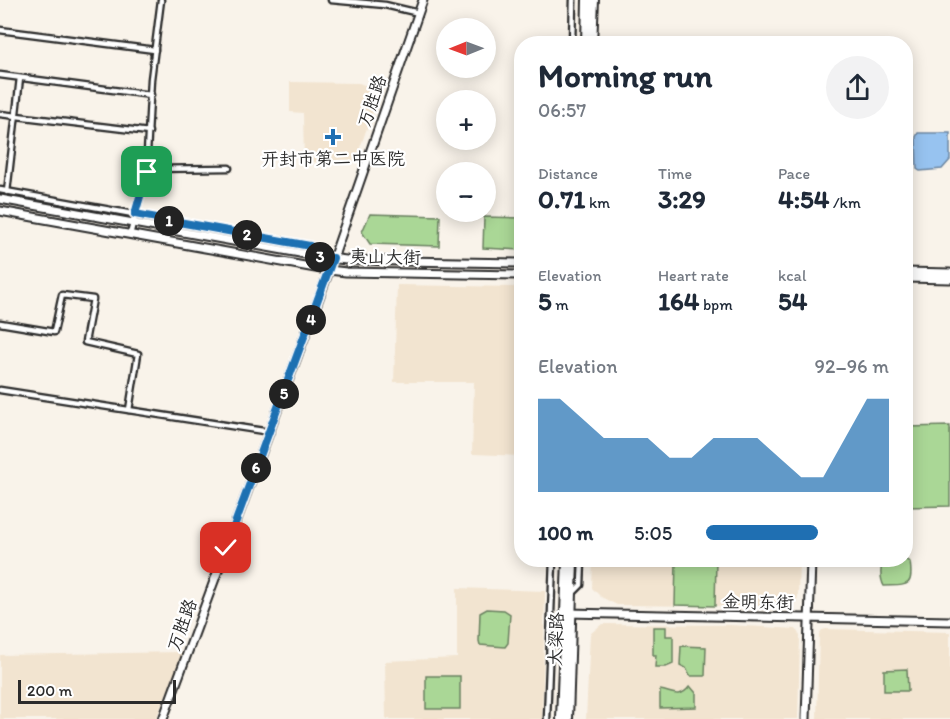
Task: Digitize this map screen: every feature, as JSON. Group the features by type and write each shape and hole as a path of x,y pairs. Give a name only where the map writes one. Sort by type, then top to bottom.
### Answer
{"main road":[{"path":"586,36 587,0"},
{"path":"592,36 594,0"},
{"name":"大梁路","path":"567,567 568,719"},
{"name":"大梁路","path":"561,719 573,567"}],"street":[{"path":"130,235 147,169 151,95 161,0"},
{"path":"331,0 372,2 418,13"},
{"name":"万胜路","path":"163,719 329,270 423,0"},
{"path":"572,36 573,0"},
{"path":"0,30 155,50"},
{"path":"0,75 151,95"},
{"path":"7,192 20,78"},
{"path":"0,114 149,132"},
{"path":"147,169 229,168"},
{"path":"0,190 310,246 320,257"},
{"name":"夷山大街","path":"0,199 320,257 514,263"},
{"name":"夷山大街","path":"0,211 329,270 514,275"},
{"path":"913,272 950,273"},
{"path":"913,278 950,279"},
{"path":"0,322 54,332 62,295 93,299 85,342 138,354 129,410"},
{"path":"0,390 270,432"},
{"path":"547,719 553,567"},
{"path":"572,594 581,585 582,567"},
{"path":"806,719 811,567"},
{"name":"金明东街","path":"568,613 950,621"}],"shaded area":[{"name":"开封市第二中医院","path":"290,82 359,83 380,91 355,162 304,162 303,113 290,112"},
{"path":"397,285 514,287 514,456 472,454 474,382 394,382"},
{"path":"593,567 799,567 798,597 791,607 617,605 601,597 592,588"},
{"path":"457,588 545,591 542,719 386,719 385,661 457,658"},
{"path":"602,624 729,625 796,629 800,636 798,719 586,719 590,634"},
{"path":"826,629 950,632 950,719 817,719 819,634"},
{"path":"183,652 156,719 0,719 0,655"}],"green space":[{"path":"370,214 436,216 436,222 440,222 439,246 370,244 362,232"},
{"path":"496,217 514,218 514,250 483,248 484,222 496,222"},
{"path":"950,426 950,506 913,507 913,427"},
{"path":"676,567 716,567 715,606 675,605"},
{"path":"881,567 911,567 911,577 910,581 903,585 884,586"},
{"path":"487,609 504,610 510,614 508,643 505,647 480,645 480,613"},
{"path":"653,627 666,627 666,636 673,636 673,664 666,667 655,667"},
{"path":"681,646 706,647 705,676 690,676 686,668 680,665"},
{"path":"907,669 908,691 884,691 884,670"},
{"path":"426,676 460,676 460,709 426,709"},
{"path":"690,686 696,693 696,707 660,708 660,690 679,694"}],"water":[{"path":"918,133 950,133 950,160 942,169 920,171 917,169 916,137"}],"place":[{"name":"开封市第二中医院","path":"333,137"}],"route":[{"path":"147,172 135,214 310,246 320,257 333,258 226,548"}]}
